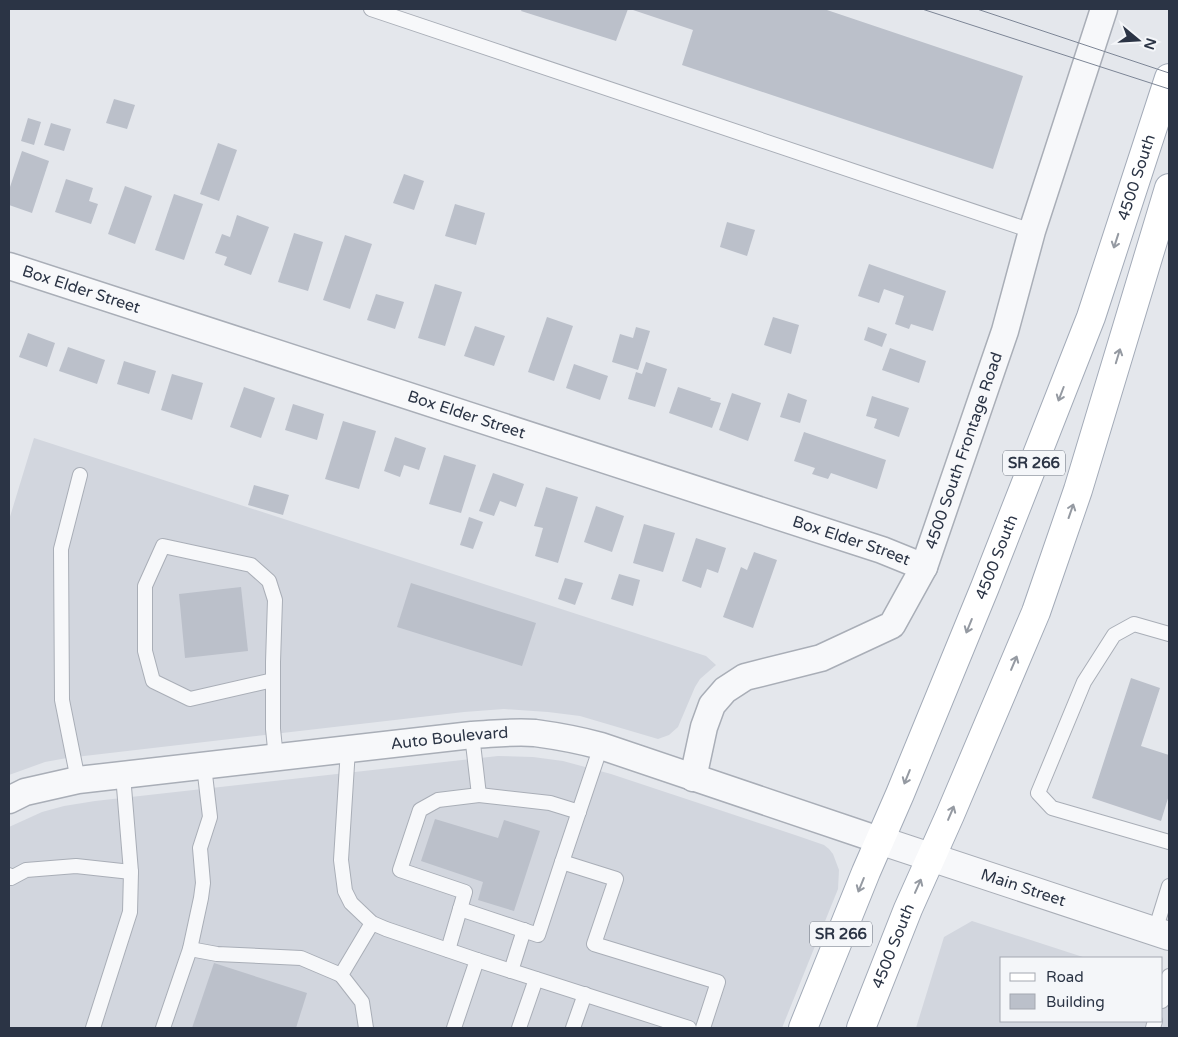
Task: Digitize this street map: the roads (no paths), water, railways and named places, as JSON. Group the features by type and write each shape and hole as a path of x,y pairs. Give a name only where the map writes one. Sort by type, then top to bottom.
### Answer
{"main road":[{"name":"4500 South","path":"803,1028 981,596 1091,317 1169,78"},
{"name":"4500 South","path":"861,1028 908,909 1036,612 1078,490 1169,188"}],"street":[{"name":"4500 South Frontage Road","path":"693,778 712,705 725,690 745,677 821,658 892,626 924,568 1005,331 1032,231 1104,9"},
{"name":"Box Elder Street","path":"9,266 882,550 924,568"},
{"name":"Auto Boulevard","path":"9,800 25,792 78,780 472,735 508,732 534,733 601,746 879,840"},
{"name":"Main Street","path":"879,840 1162,934"}],"lane":[{"path":"371,9 1032,231"},
{"path":"78,780 62,700 61,549 80,475"},
{"path":"273,680 190,699 153,681 145,651 145,586 163,546 252,565 269,581 275,600 273,729 276,758"},
{"path":"1169,634 1134,624 1114,635 1084,682 1038,793 1052,808 1169,842"},
{"path":"472,735 479,795"},
{"path":"460,909 538,935 601,746"},
{"path":"348,749 342,860 345,891 351,903 372,923 477,960 689,1028"},
{"path":"163,1028 190,949 199,910 203,883 200,848 210,817 204,766"},
{"path":"92,1028 130,912 131,872 122,775"},
{"path":"448,950 465,892 400,870 420,810 438,800 479,795 550,803 579,812"},
{"path":"562,862 616,879 594,944 718,982 703,1028"},
{"path":"10,878 26,870 76,866 131,872"},
{"path":"1162,934 1169,886"},
{"path":"340,975 372,923"},
{"path":"511,971 524,930"},
{"path":"190,949 217,954 301,958 340,975 362,1002 366,1028"},
{"path":"454,1028 477,960"},
{"path":"1163,997 1169,976"},
{"path":"519,1028 536,979"},
{"path":"573,1028 585,994"}],"tram line":[{"path":"922,9 1169,89"},
{"path":"977,9 1169,73"}]}
